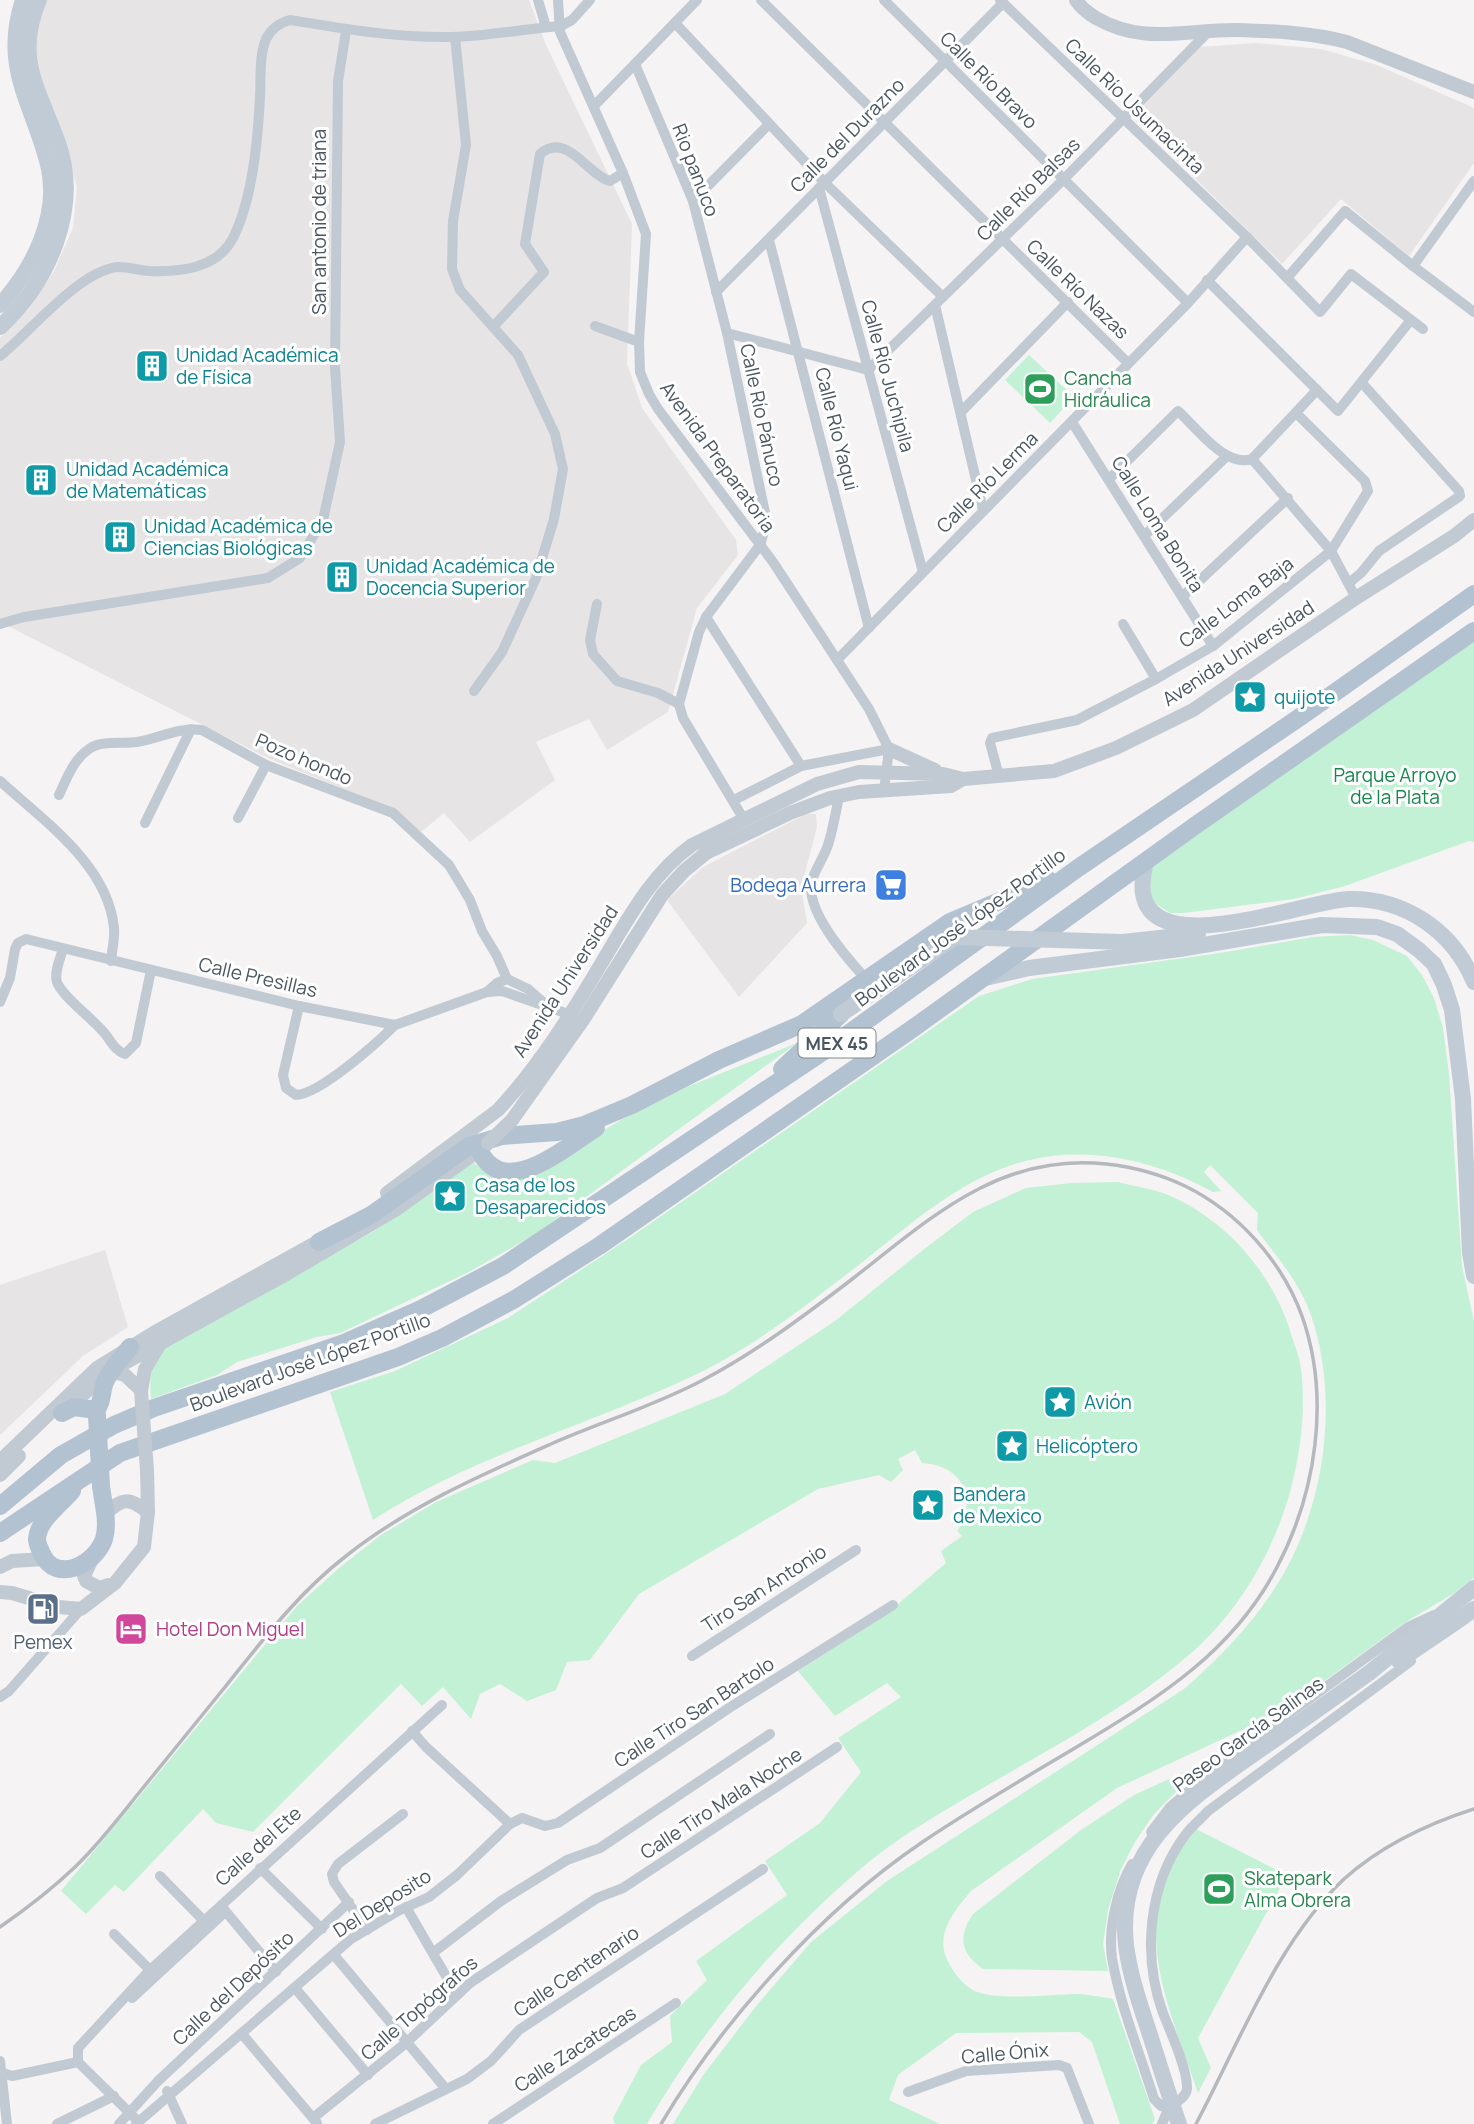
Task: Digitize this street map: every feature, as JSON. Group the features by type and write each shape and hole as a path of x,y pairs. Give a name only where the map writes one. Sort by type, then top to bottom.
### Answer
{"main road":[{"path":"0,305 36,251 46,224 51,194 48,167 19,86 14,63 17,18 23,0"},
{"path":"0,327 23,303 46,266 57,240 64,210 66,191 61,154 36,90 29,63 31,26 39,0"},
{"name":"Boulevard José López Portillo","path":"0,1506 61,1455 83,1441 154,1408 344,1343 421,1309 503,1266 830,1047 1078,868 1303,715 1474,594"},
{"name":"Boulevard José López Portillo","path":"88,1473 120,1453 162,1437 398,1357 442,1338 515,1299 599,1247 1474,631"},
{"path":"1146,861 1143,892 1147,903 1159,918 1169,923 1178,926 1199,925 1292,912 1329,901 1370,900 1401,908 1433,926 1447,939 1466,965 1474,982"},
{"path":"319,1242 371,1214 469,1146 502,1136 558,1132 584,1125 632,1105 719,1060 802,1024 950,922 1078,868"},
{"path":"754,1096 841,1014 955,937 1122,943 1225,931 1274,921 1292,912"},
{"path":"979,979 1029,968 1180,949 1332,924 1377,927 1397,934 1434,964 1452,1010 1461,1079 1469,1253 1474,1276"},
{"path":"802,1024 819,1023 841,1014"},
{"path":"478,1150 484,1160 495,1169 516,1173 552,1156 632,1105"},
{"path":"88,1473 40,1528 37,1538 45,1559 60,1569 75,1568 91,1561 104,1538 105,1514 96,1413 101,1404 104,1370 130,1348"},
{"path":"62,1413 74,1407 96,1413"},
{"name":"MEX 45","path":"0,1532 88,1473"},
{"name":"Paseo García Salinas","path":"1188,2124 1147,2006 1133,1945 1133,1912 1144,1872 1162,1840 1187,1812 1370,1677 1474,1588"},
{"name":"Paseo García Salinas","path":"1179,2124 1128,1960 1127,1912 1140,1861 1157,1834 1186,1803 1370,1677 1445,1628 1456,1624 1474,1609"}],"street":[{"path":"538,0 546,27"},
{"name":"Avenida Preparatoria","path":"558,0 560,32 623,173 646,234 639,342 640,372 649,394 760,545 869,709 889,749"},
{"path":"0,356 68,293 90,277 116,267 151,271 195,269 211,262 225,250 237,229 250,183 259,121 263,51 274,27 290,20 346,31 396,36 455,37 561,26 572,20 590,0"},
{"path":"594,106 697,0"},
{"name":"Calle Río Nazas","path":"761,0 1128,363"},
{"name":"Calle Río Bravo","path":"884,0 1188,303"},
{"path":"1076,0 1087,13 1121,31 1168,36 1210,30 1288,32 1347,41 1474,92"},
{"name":"Calle del Durazno","path":"716,292 885,123 1001,1"},
{"name":"Calle Río Usumacinta","path":"1001,1 1247,237 1320,312 1351,274 1410,321"},
{"path":"675,23 822,185 939,301 984,509"},
{"name":"Calle Río Balsas","path":"868,370 1003,240 1210,30"},
{"name":"San antonio de triana","path":"0,624 24,617 268,578 300,558 323,520 340,442 335,367 338,81 346,31"},
{"path":"455,37 467,145 453,221 452,269 460,290 518,355 555,434 563,469 554,519 536,578 502,652 474,691"},
{"name":"Rio panuco","path":"635,64 693,201 716,292"},
{"path":"693,201 769,124"},
{"path":"493,327 544,272 525,244 540,154 546,149 559,147 569,150 599,178 610,181 623,173"},
{"path":"1413,266 1474,181"},
{"name":"Calle Río Juchipila","path":"822,185 868,370 923,572"},
{"path":"1287,278 1345,211 1474,312"},
{"name":"Calle Río Lerma","path":"837,660 1188,303 1247,237"},
{"name":"Calle Río Yaqui","path":"769,240 869,628"},
{"path":"1208,280 1338,411 1410,321 1423,329"},
{"name":"Calle Río Pánuco","path":"716,292 767,522 760,545"},
{"path":"962,411 1068,302"},
{"path":"595,326 639,342"},
{"path":"727,332 868,370"},
{"path":"1349,583 1362,573 1379,551 1460,496 1459,491 1362,383"},
{"path":"1109,479 1178,411 1226,457 1243,462 1252,459 1317,390"},
{"name":"Calle Loma Baja","path":"999,776 990,743 992,738 1077,720 1156,679 1213,646 1332,551 1368,491 1365,481 1296,413"},
{"name":"Calle Loma Bonita","path":"1072,422 1213,646"},
{"path":"1145,536 1226,457"},
{"path":"1252,459 1332,551 1356,598"},
{"path":"1183,596 1288,498"},
{"name":"Avenida Universidad","path":"130,1348 319,1242 498,1110 577,1017 631,914 661,872 692,845 817,784 859,772 943,774 963,779 1054,771 1116,748 1194,710 1474,520"},
{"path":"743,818 683,718 678,704 699,632 706,618 760,545"},
{"path":"597,604 590,640 593,654 617,681 658,693 678,704"},
{"path":"706,618 801,766"},
{"path":"1123,624 1156,679"},
{"path":"59,795 75,761 90,747 140,741 191,729"},
{"path":"145,823 191,729"},
{"name":"Pozo hondo","path":"191,729 202,730 265,765 393,813 449,865 470,900 507,979"},
{"path":"734,800 801,766 889,749 943,774"},
{"path":"884,791 889,749"},
{"path":"238,818 265,765"},
{"name":"Avenida Universidad","path":"478,1150 512,1120 577,1017 662,895 693,862 706,853 813,803 839,796 951,786 963,779"},
{"path":"0,781 60,835 91,870 108,899 114,929 111,961"},
{"path":"839,796 828,847 812,881 812,891 822,923 866,979"},
{"name":"Calle Presillas","path":"0,1002 10,978 15,949 18,943 26,939 299,1006 395,1025 487,992 507,979"},
{"path":"63,950 56,972 57,982 119,1052 125,1054 136,1043 151,970"},
{"path":"507,979 528,989 548,1006"},
{"path":"487,992 502,991 577,1017"},
{"path":"299,1006 283,1075 286,1088 296,1095 310,1091 339,1072 377,1044 395,1025"},
{"path":"0,1461 104,1370 288,1273 395,1210 478,1150"},
{"path":"0,1697 9,1691 81,1609 115,1583 144,1547 148,1512 141,1390 150,1357 163,1341"},
{"path":"104,1370 125,1374 141,1390"},
{"path":"0,1475 62,1413 87,1383"},
{"path":"105,1514 123,1501 134,1501 148,1512"},
{"name":"Tiro San Antonio","path":"692,1656 856,1550"},
{"path":"0,1567 12,1561 45,1559"},
{"path":"91,1561 84,1576 86,1581 99,1588 115,1583"},
{"path":"0,1592 59,1607 81,1609"},
{"name":"Calle Tiro San Bartolo","path":"510,1824 522,1818 545,1826 558,1823 729,1708 893,1605"},
{"path":"1168,2107 1161,2106 1154,2099 1112,1956 1113,1918 1124,1878 1148,1836 1170,1807 1223,1762 1408,1627 1446,1610"},
{"path":"1162,2124 1168,2107 1186,2094 1187,2088 1178,2052 1159,1998 1152,1962 1151,1931 1154,1906 1169,1863 1186,1835 1208,1811 1440,1640 1456,1624"},
{"name":"Calle del Ete","path":"104,2020 122,2008 260,1868 442,1704"},
{"path":"412,1731 510,1824"},
{"path":"434,1952 502,1901 567,1860 600,1848 770,1734"},
{"name":"Calle Tiro Mala Noche","path":"623,1888 837,1747"},
{"path":"367,1930 334,1882 332,1874 338,1864 403,1814"},
{"name":"Del Deposito","path":"334,1955 367,1930 429,1897 457,1875 510,1824"},
{"path":"260,1868 322,1928"},
{"name":"Calle Centenario","path":"375,2124 467,2079 491,2061 519,2030 763,1869"},
{"path":"160,1877 202,1920"},
{"name":"Calle Topógrafos","path":"315,2121 406,2043 470,1983 597,1898 623,1888"},
{"name":"Calle del Depósito","path":"119,2124 158,2081 349,1902"},
{"path":"407,1907 457,1994"},
{"path":"223,1908 276,1972"},
{"name":"Calle del Ete","path":"78,2062 78,2048 150,1970 202,1920 223,1908"},
{"path":"114,1934 150,1970"},
{"path":"334,1955 446,2089"},
{"name":"Calle del Depósito","path":"137,2123 334,1955"},
{"path":"295,1988 368,2075"},
{"name":"Calle Zacatecas","path":"492,2124 676,2003"},
{"path":"242,2034 315,2121"},
{"path":"1,2068 12,2076 78,2062 114,2096 137,2123"},
{"name":"Calle Ónix","path":"908,2092 966,2071 1059,2065 1067,2068 1089,2124"},
{"path":"1,2068 7,2124"},
{"path":"158,2081 170,2095 182,2124"},
{"path":"57,2124 114,2096"}],"shaded area":[{"path":"45,0 529,0 546,45 632,224 627,363 642,408 736,540 738,555 697,608 668,712 607,750 589,719 536,742 555,780 470,842 444,813 421,832 396,810 270,759 0,622 0,338 29,309 54,271 73,228 77,187 64,141 37,69 35,33"},
{"path":"1256,43 1321,49 1377,65 1474,108 1474,163 1409,256 1341,199 1282,264 1133,117 1200,47"},
{"path":"806,814 816,814 817,827 801,888 807,923 739,997 667,900 703,867"},
{"path":"105,1250 128,1327 83,1356 0,1435 0,1285"}],"green space":[{"name":"Cancha Hidráulica","path":"1029,355 1074,397 1050,423 1005,380"},
{"name":"Parque Arroyo de la Plata","path":"1474,639 1474,842 1469,841 1345,886 1294,899 1184,913 1170,913 1152,901 1148,880 1154,862"},
{"path":"1350,935 1373,940 1407,956 1422,975 1434,998 1443,1028 1449,1074 1462,1266 1474,1321 1474,1578 1453,1594 1404,1623 1283,1711 1117,1788 971,1891 951,1917 944,1936 946,1956 958,1977 973,1990 995,1996 1080,1994 1113,1999 1155,2119 1152,2124 1120,2124 1092,2042 1079,2032 956,2033 898,2075 889,2100 940,2124 673,2124 704,2074 757,2005 811,1942 887,1881 1184,1689 1220,1655 1253,1618 1291,1561 1305,1528 1322,1457 1326,1421 1325,1385 1320,1349 1311,1315 1301,1292 1257,1230 1258,1213 1210,1165 1204,1172 1221,1191 1213,1192 1170,1172 1124,1159 1077,1154 1053,1156 1004,1168 956,1192 793,1315 717,1364 657,1392 451,1477 373,1520 330,1392 395,1371 508,1318 628,1239 979,996 1032,979 1313,937"},
{"path":"797,1043 534,1235 467,1273 340,1333 317,1337 237,1362 217,1375 151,1399 152,1372 164,1347 374,1231 473,1162 498,1177 527,1177 621,1120 687,1087"},
{"path":"1118,1182 1163,1193 1186,1203 1226,1232 1260,1270 1284,1314 1300,1365 1302,1429 1284,1512 1263,1560 1251,1582 1220,1624 1158,1680 1077,1734 916,1828 837,1889 776,1950 719,2017 669,2087 647,2124 615,2124 613,2118 641,2065 672,2042 670,2016 707,1980 696,1961 787,1895 765,1861 820,1823 861,1772 838,1738 901,1697 887,1683 835,1716 798,1671 884,1616 946,1563 941,1551 962,1536 957,1531 966,1507 963,1485 947,1470 922,1463 915,1450 898,1459 903,1470 891,1482 879,1475 818,1489 639,1594 590,1660 567,1662 556,1690 527,1701 500,1684 480,1694 471,1719 443,1687 422,1706 401,1684 253,1832 216,1823 203,1809 124,1892 115,1885 86,1914 61,1891 297,1606 381,1535 436,1502 533,1460 555,1463 725,1394 835,1321 973,1212 1026,1188"},
{"path":"1235,1749 1180,1788 1154,1814 1135,1842 1121,1869 1108,1910 1103,1944 1108,1971 983,1969 970,1957 964,1937 973,1914 1081,1830 1134,1795"},
{"path":"1196,1829 1287,1875 1198,2038 1211,2068 1198,2093 1164,1991 1156,1926 1161,1893 1174,1861"}],"railway":[{"path":"0,1927 48,1891 92,1850 296,1602 346,1556 394,1523 498,1468 666,1398 723,1369 797,1320 938,1213 999,1179 1032,1168 1068,1163 1106,1164 1137,1169 1185,1186 1223,1210 1256,1240 1283,1276 1302,1316 1311,1347 1316,1380 1315,1445 1301,1509 1276,1569 1239,1624 1193,1669 1113,1725 921,1843 847,1901 776,1970 744,2008 713,2046 661,2124"},
{"path":"1196,2124 1279,1963 1320,1904 1358,1867 1389,1846 1422,1829 1474,1809"}],"place":[{"name":"Unidad Académica de Física","path":"152,366"},
{"name":"Cancha Hidráulica","path":"1040,389"},
{"name":"Unidad Académica de Matemáticas","path":"41,480"},
{"name":"Unidad Académica de Ciencias Biológicas","path":"120,537"},
{"name":"Unidad Académica de Docencia Superior","path":"342,577"},
{"name":"quijote","path":"1250,697"},
{"name":"Bodega Aurrera","path":"891,885"},
{"name":"Casa de los Desaparecidos","path":"450,1196"},
{"name":"Avión","path":"1060,1402"},
{"name":"Helicóptero","path":"1012,1446"},
{"name":"Bandera de Mexico","path":"928,1505"},
{"name":"Pemex","path":"43,1609"},
{"name":"Hotel Don Miguel","path":"131,1629"},
{"name":"Skatepark Alma Obrera","path":"1219,1889"}]}
